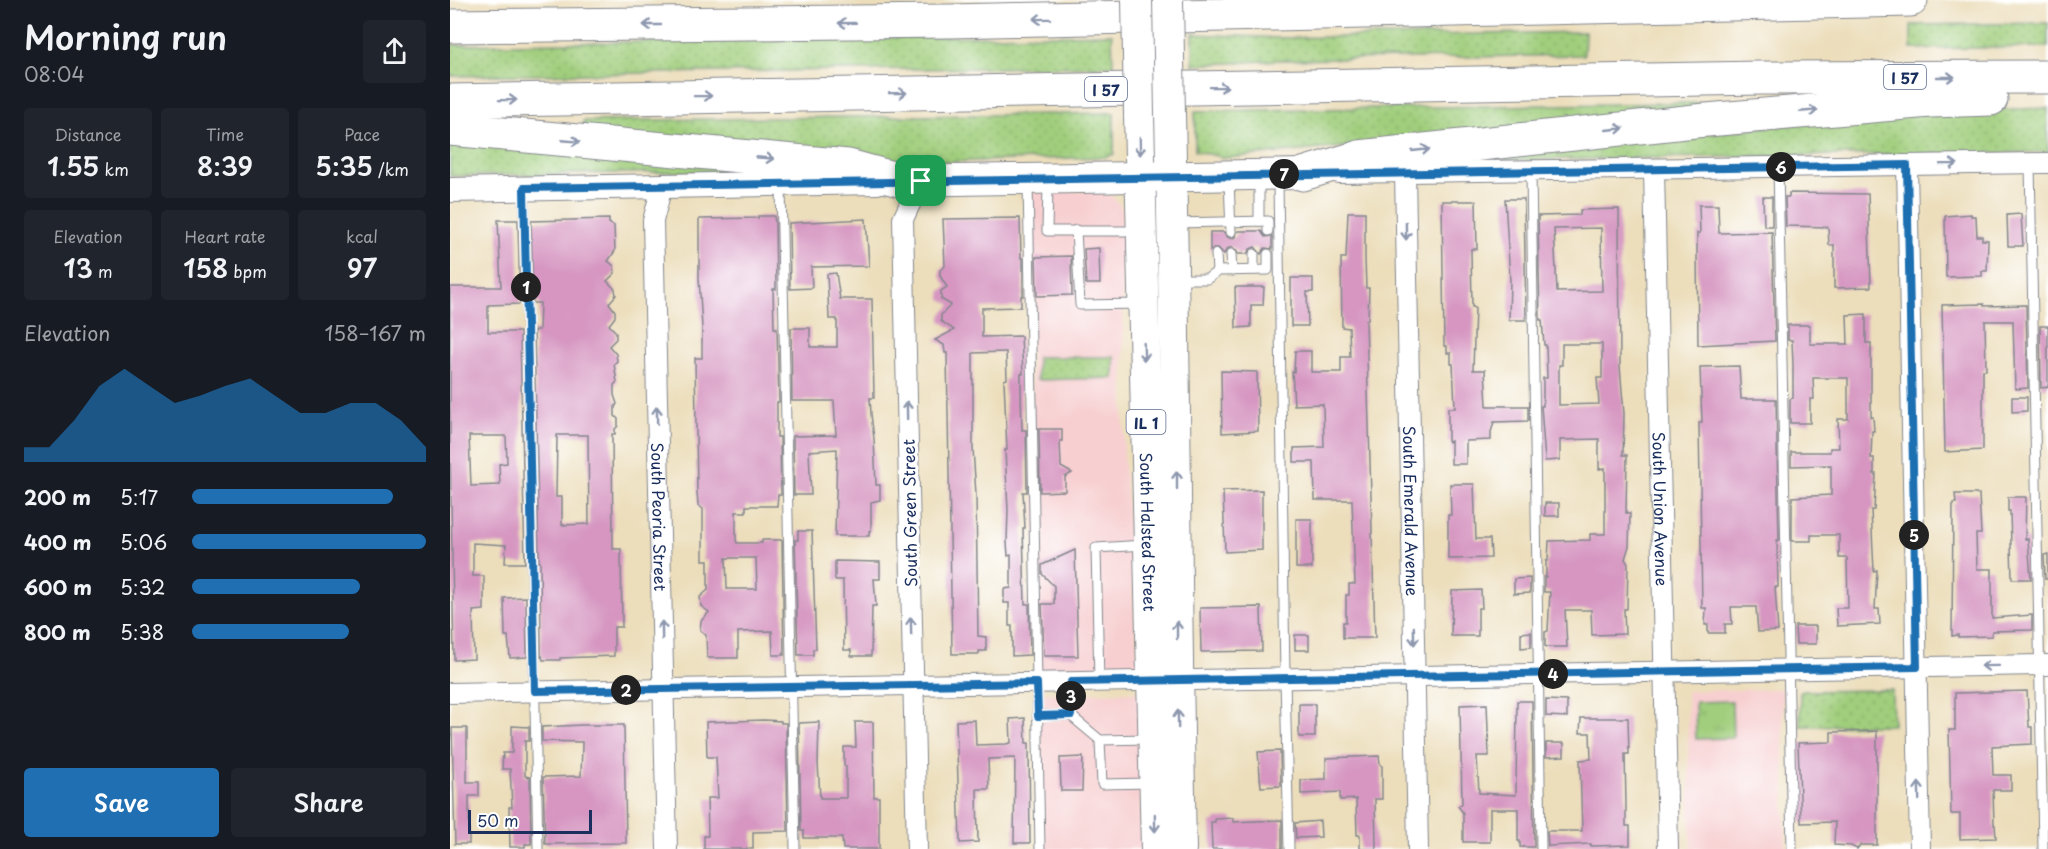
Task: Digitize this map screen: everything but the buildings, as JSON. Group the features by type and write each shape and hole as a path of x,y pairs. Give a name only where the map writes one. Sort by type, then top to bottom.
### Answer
{"highway":[{"path":"450,26 961,21 1911,0"},
{"name":"I 57","path":"450,101 1738,78 2048,77"},
{"path":"1280,174 1359,157 1695,121 1930,101 2048,97"},
{"path":"450,129 848,166 912,181"}],"main road":[{"name":"South Halsted Street","path":"1137,0 1150,545 1181,849"},
{"name":"South Halsted Street","path":"1156,849 1154,739 1165,680 1174,279 1168,0"},
{"path":"912,181 1280,174"}],"street":[{"path":"1280,174 2039,163"},
{"path":"1907,165 1920,849"},
{"name":"South Union Avenue","path":"1654,169 1668,849"},
{"name":"South Emerald Avenue","path":"1405,173 1418,849"},
{"path":"450,190 912,181"},
{"name":"South Green Street","path":"912,181 903,219 916,849"},
{"name":"South Peoria Street","path":"662,186 653,221 667,849"},
{"path":"450,693 2044,665"}],"lane":[{"path":"2039,163 2044,665 2043,849"},
{"path":"1778,167 1792,849"},
{"path":"1531,171 1541,849"},
{"path":"1256,225 1280,174"},
{"path":"1280,174 1289,849"},
{"path":"1229,175 1231,227"},
{"path":"1038,179 1047,231 1141,231"},
{"path":"1038,179 1037,683 1040,849"},
{"path":"782,183 795,849"},
{"path":"524,188 538,849"},
{"path":"1173,223 1231,227 1256,225 1268,221 1268,231"},
{"path":"1076,230 1080,305 1143,304"},
{"path":"1216,254 1217,272"},
{"path":"1231,254 1232,271"},
{"path":"1254,254 1254,270"},
{"path":"1174,279 1207,279 1217,272 1268,270 1268,254"},
{"path":"1099,681 1096,548 1150,545"},
{"path":"1071,682 1071,715"},
{"path":"1038,716 1071,715 1100,740 1154,739"},
{"path":"1100,740 1102,784 1155,783"}],"shaded area":[{"path":"1096,191 1109,194 1118,202 1123,211 1124,464 1139,674 1037,674 1028,192"},
{"path":"1782,689 1786,849 1691,849 1687,691"},
{"path":"1139,692 1142,849 1040,849 1037,694"}],"green space":[{"path":"2048,23 2048,47 1911,49 1911,25"},
{"path":"1585,32 1584,55 1281,60 1193,65 1193,34 1279,38"},
{"path":"1112,34 1113,66 450,76 450,45"},
{"path":"1739,102 1739,109 1226,158 1195,151 1195,111"},
{"path":"2048,108 2048,152 1435,161 1915,112"},
{"path":"1114,113 1114,154 1106,157 910,163 583,133 583,121"},
{"path":"450,138 752,171 450,176"},
{"path":"1037,357 1114,357 1114,378 1037,380"},
{"path":"1892,690 1893,725 1800,726 1800,691"},
{"path":"1732,701 1733,738 1696,739 1695,702"}],"route":[{"path":"1907,165 1917,667 1071,682 1071,715 1038,716 1037,683 535,691 524,188 921,181 1907,165"}]}
